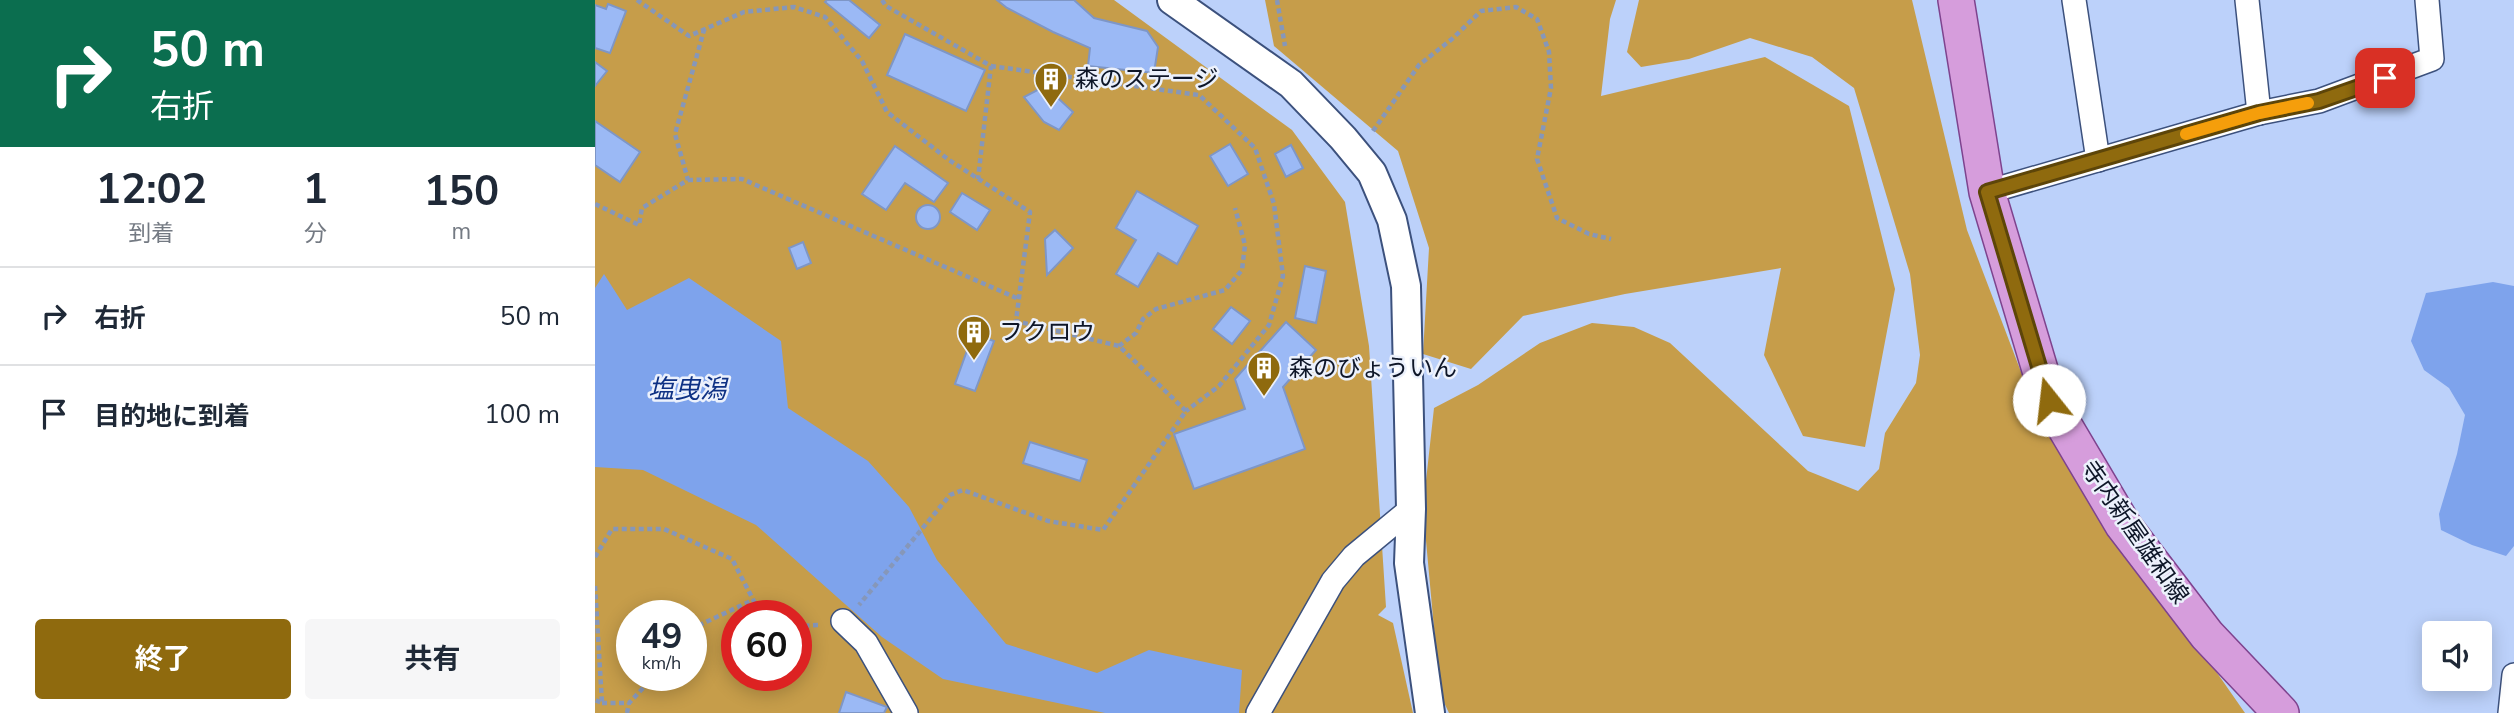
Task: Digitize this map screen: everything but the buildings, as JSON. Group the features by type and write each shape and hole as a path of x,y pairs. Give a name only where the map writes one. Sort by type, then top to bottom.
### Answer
{"main road":[{"name":"寺内新屋雄和線","path":"1956,0 1987,192 2049,400 2123,525 2207,635 2281,713"}],"street":[{"path":"1173,0 1291,85 1343,138 1372,173 1392,220 1406,286 1411,509 1409,563 1430,713"},
{"path":"2074,0 2098,160"},
{"path":"2248,0 2259,113"},
{"path":"1987,192 2259,113 2319,101 2432,59 2427,0"},
{"path":"1258,713 1333,581 1354,556 1411,509"},
{"path":"851,613 906,713"},
{"path":"2510,713 2514,675"}],"path":[{"path":"637,0 689,36 744,12 794,7 825,17 862,61 887,112 949,160 1030,212 1016,321 1119,346 1185,411"},
{"path":"851,613 950,495 963,490 1048,521 1103,530 1185,411 1219,386 1269,325 1283,276 1275,204 1255,148 1199,95 992,66 886,6 882,0"},
{"path":"1358,156 1419,65 1481,11 1516,6 1537,19 1549,52 1551,88 1537,159 1557,218 1589,234 1611,239"},
{"path":"688,180 675,134 705,30"},
{"path":"978,179 992,66"},
{"path":"595,204 639,225 642,208 688,180 742,179 1019,299"},
{"path":"1119,346 1136,333 1143,319 1156,309 1225,289 1242,271 1245,245 1235,208"},
{"path":"595,557 612,529 664,529 732,559 753,600"},
{"path":"595,586 602,703"},
{"path":"627,713 629,704 640,691"},
{"path":"595,700 602,703 629,704"}],"shaded area":[{"path":"595,0 1114,0 1292,130 1345,202 1369,346 1386,607 1378,615 1393,623 1413,713 595,713"},
{"path":"1265,0 1616,0 1610,19 1601,96 1765,57 1849,106 1895,289 1865,447 1803,436 1764,355 1781,268 1625,294 1523,316 1471,369 1423,354 1429,248 1398,151 1274,46"},
{"path":"1639,0 1912,0 1967,230 2037,414 2245,713 1449,713 1440,694 1423,508 1434,408 1478,385 1540,343 1592,323 1634,327 1670,343 1808,471 1858,491 1879,469 1885,433 1916,383 1920,355 1910,274 1854,88 1812,57 1750,38 1689,59 1641,67 1627,52"}],"water":[{"name":"塩曳潟","path":"604,274 627,310 689,278 781,341 788,408 868,461 909,507 937,560 1006,644 1097,673 1149,650 1242,670 1239,713 1105,713 943,679 882,637 756,525 643,470 595,467 595,288"},
{"path":"2493,282 2514,286 2514,546 2506,556 2472,545 2441,530 2439,514 2457,454 2465,415 2449,388 2424,370 2411,341 2426,293"}],"slow traffic":[{"path":"2186,134 2259,113 2308,103"}],"place":[{"name":"森のステージ","path":"1051,109"},
{"name":"フクロウ","path":"974,362"},
{"name":"森のびょういん","path":"1264,398"}],"route":[{"path":"2049,400 1987,192 2259,113 2319,101 2385,78"}]}
